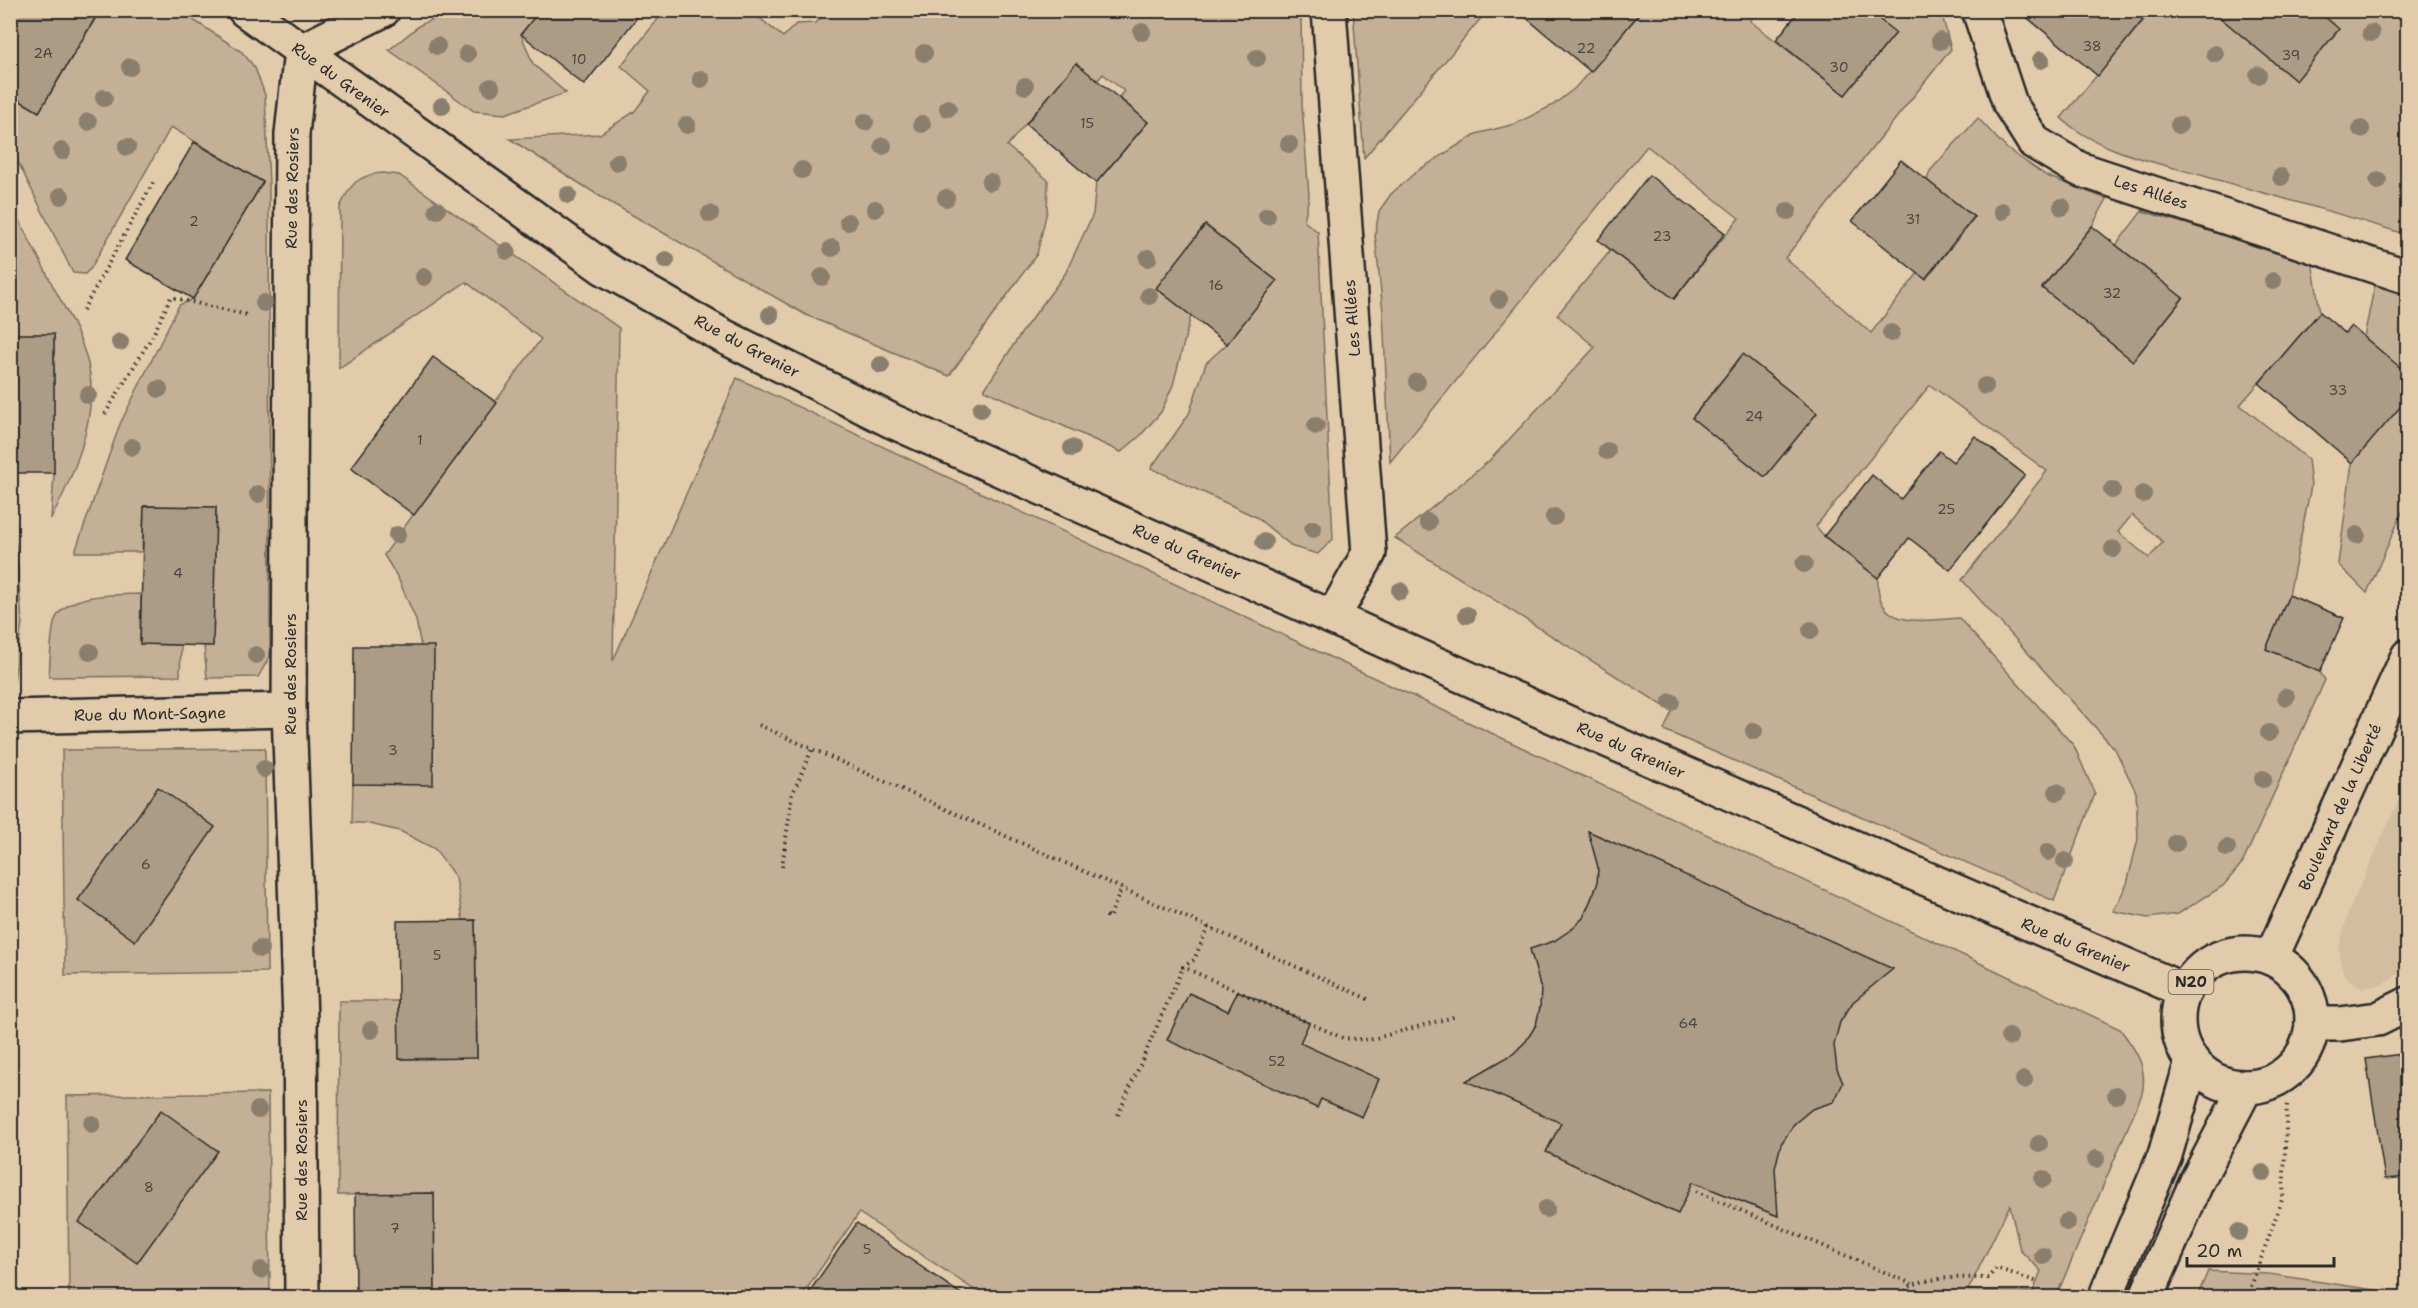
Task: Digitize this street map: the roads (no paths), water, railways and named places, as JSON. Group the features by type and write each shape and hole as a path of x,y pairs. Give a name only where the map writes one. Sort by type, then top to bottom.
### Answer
{"street":[{"name":"Rue du Grenier","path":"245,10 604,268 723,336 892,421 1595,735 2185,991"},
{"path":"301,51 383,10"},
{"name":"Les Allées","path":"1329,10 1369,553 1333,617"},
{"name":"Les Allées","path":"1979,10 2010,104 2034,142 2079,169 2408,277"},
{"name":"Rue des Rosiers","path":"301,51 292,134 289,710 300,1020 302,1298"},
{"name":"Boulevard de la Liberté","path":"2271,958 2408,656"},
{"name":"Rue du Mont-Sagne","path":"10,717 289,710"},
{"name":"N20","path":"2252,953 2271,958 2289,969 2302,985 2311,1004 2312,1024 2309,1042 2300,1058 2288,1072 2275,1080 2246,1087 2226,1084 2207,1075 2192,1061 2183,1045 2179,1027 2179,1009 2185,991 2196,975 2212,962 2231,955 2252,953"},
{"path":"2312,1024 2340,1024 2378,1019 2408,1004"},
{"path":"2105,1298 2165,1155 2192,1061"},
{"path":"2146,1298 2197,1181 2246,1087"}]}
